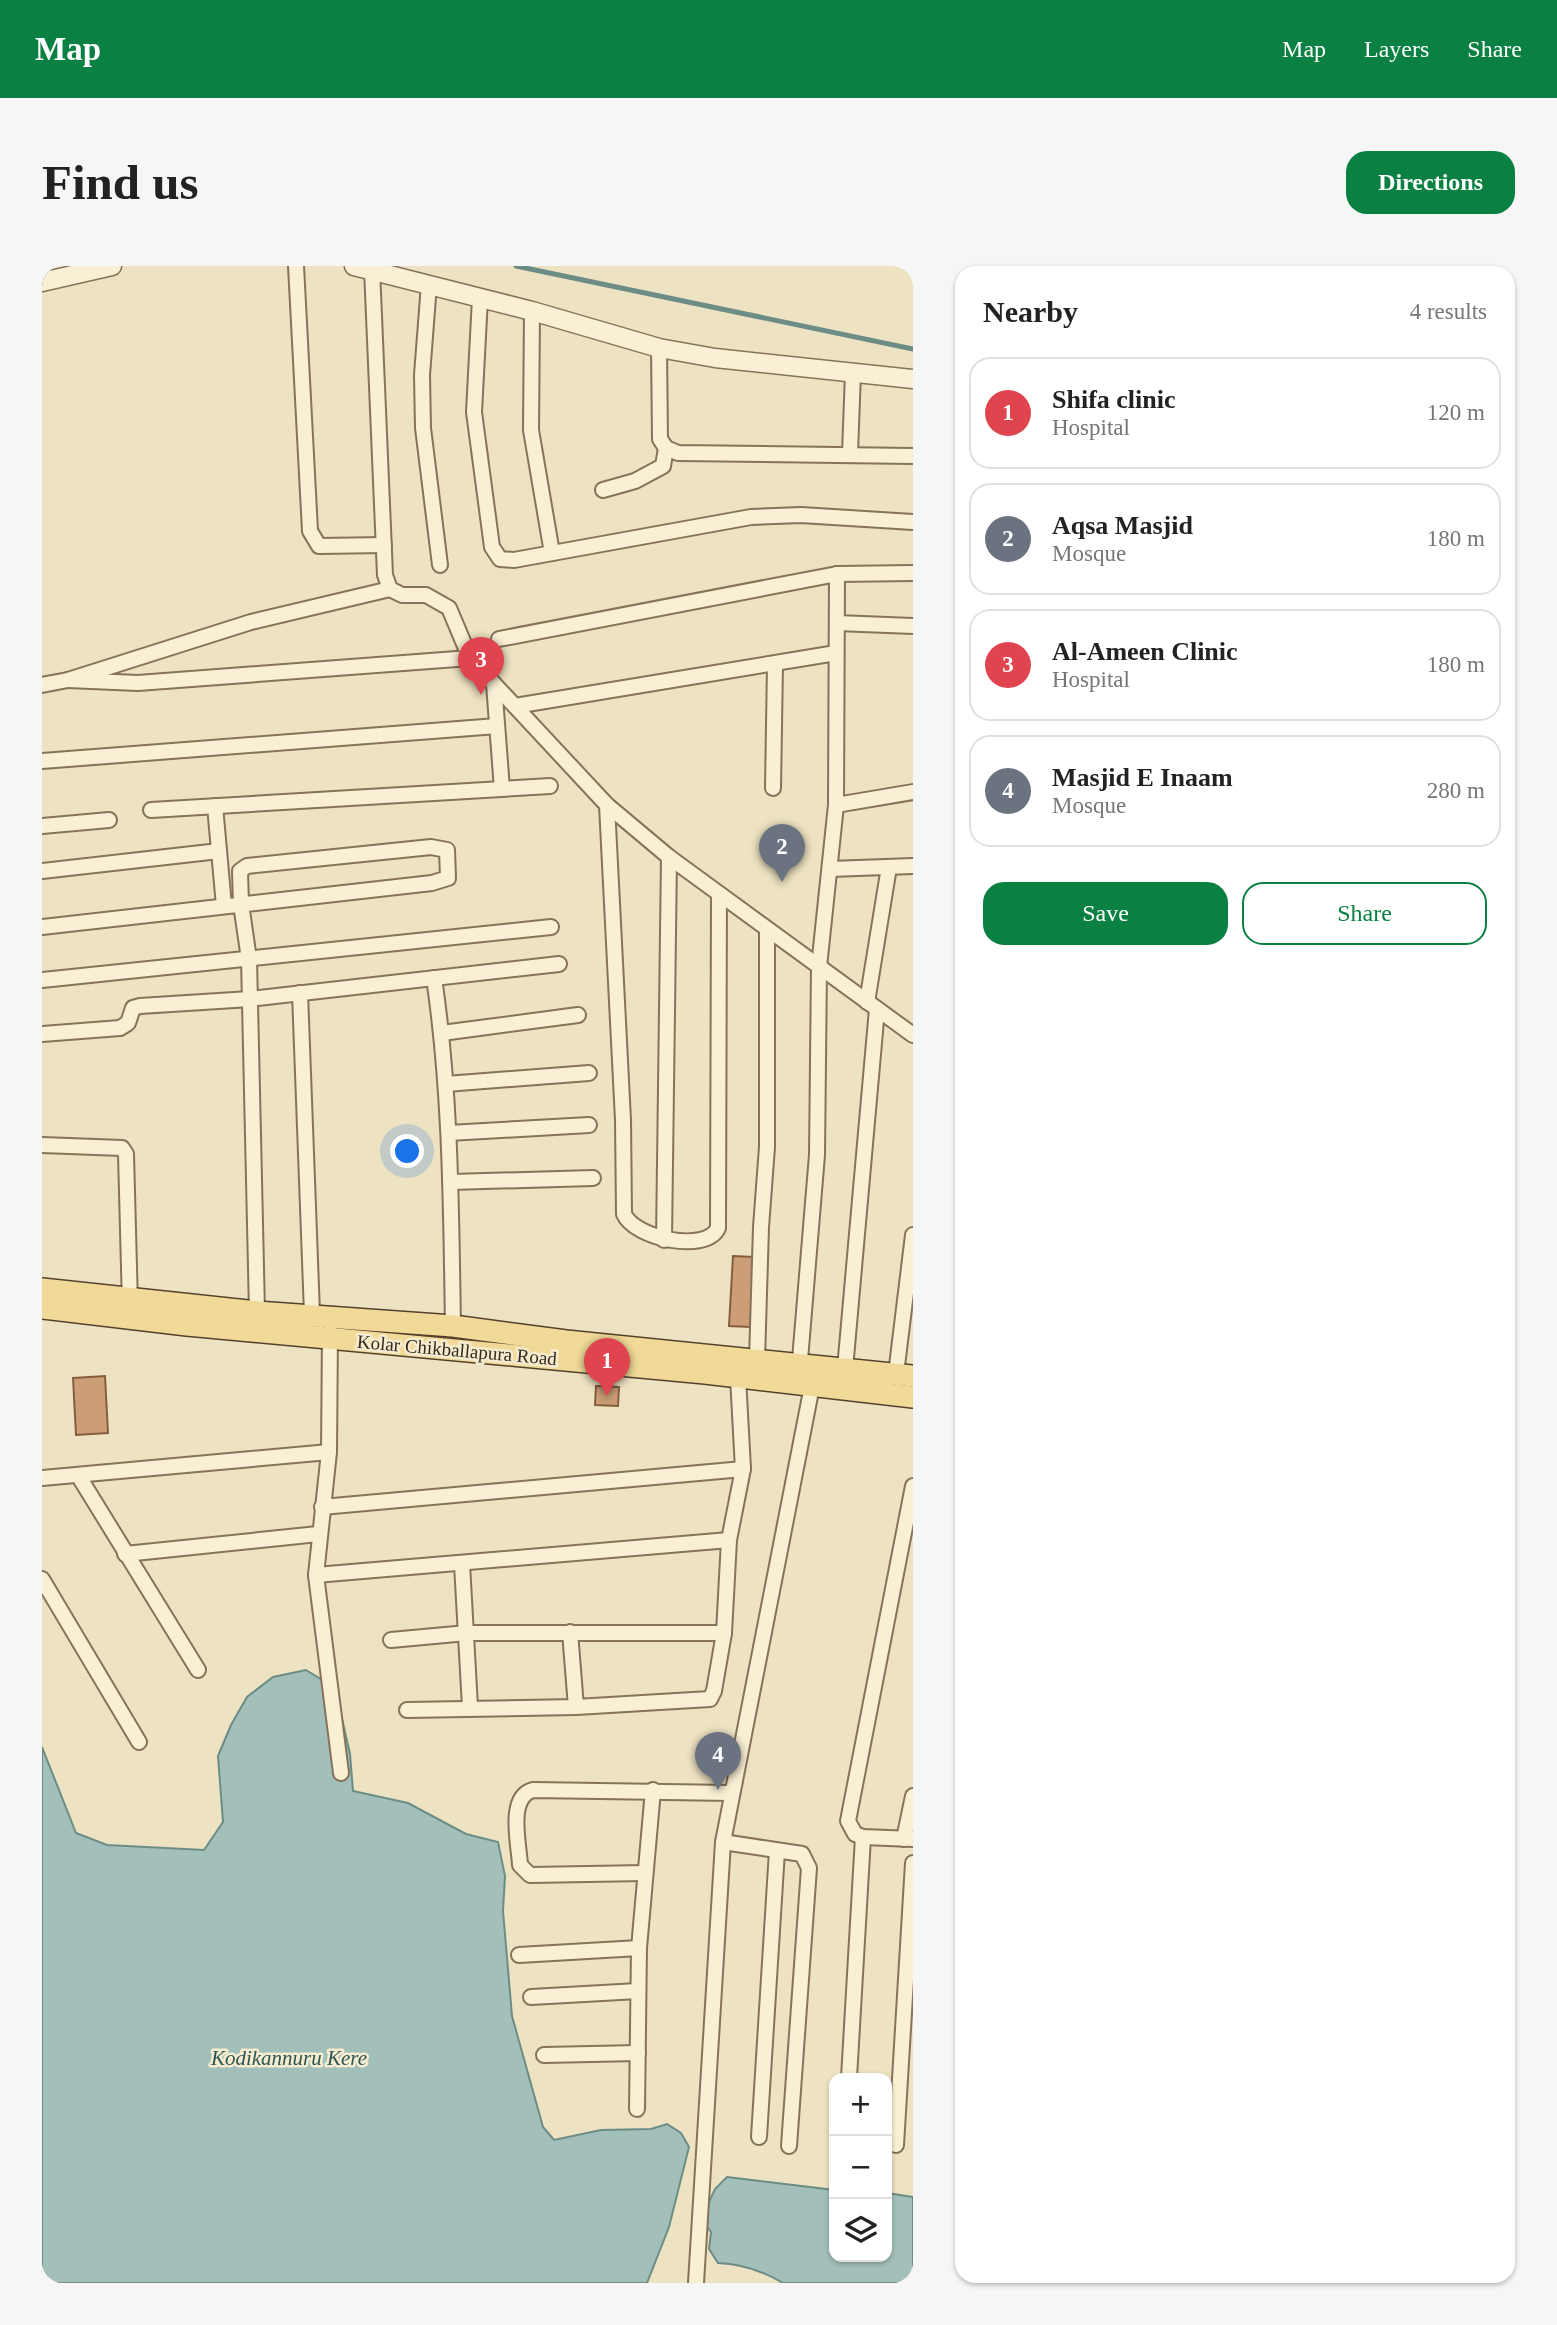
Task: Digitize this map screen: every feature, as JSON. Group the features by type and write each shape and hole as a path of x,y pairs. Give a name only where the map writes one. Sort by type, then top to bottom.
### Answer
{"main road":[{"name":"Kolar Chikballapura Road","path":"42,1289 130,1308 329,1338 738,1377 803,1378 913,1397"},
{"name":"Kolar Chikballapura Road","path":"42,1308 130,1308 322,1315 453,1326 566,1341 757,1360 803,1378 845,1369 904,1375"}],"street":[{"path":"42,282 112,266"},
{"path":"296,266 310,531 319,546 384,545"},
{"path":"354,266 532,311 659,348 913,379"},
{"path":"372,269 385,575 390,589"},
{"path":"429,284 422,375 423,415 427,474 440,565"},
{"path":"480,298 474,412 492,547 500,559 514,560 751,517 801,515 913,522"},
{"path":"532,311 531,430 552,553"},
{"path":"659,348 660,439 666,448 678,453 850,453 913,456"},
{"path":"850,453 853,373"},
{"path":"603,490 650,475 663,466 666,448"},
{"path":"499,639 837,574 913,573"},
{"path":"696,2283 723,1842 803,1378 817,1155 819,967 836,805 837,574"},
{"path":"42,685 68,680 251,622 390,589 402,595 426,595 449,608 470,658 607,805 669,857 913,1035"},
{"path":"837,623 913,626"},
{"path":"515,706 836,653"},
{"path":"68,680 138,683 470,658"},
{"path":"773,788 775,664"},
{"path":"494,684 502,789"},
{"path":"42,761 497,726"},
{"path":"151,810 551,786"},
{"path":"836,805 913,792"},
{"path":"607,805 623,1120 621,1196 627,1221 664,1240 707,1239 715,1235 718,1228 719,894"},
{"path":"215,806 224,906"},
{"path":"42,826 109,820"},
{"path":"42,926 224,906 241,904 432,883 447,878 447,850 431,847 242,867 241,904 249,959 257,1312"},
{"path":"42,871 219,851"},
{"path":"664,1240 669,857"},
{"path":"830,869 913,866"},
{"path":"845,1369 872,1005 889,867"},
{"path":"42,980 551,927"},
{"path":"757,1360 761,1227 767,1147 767,929"},
{"path":"42,1034 120,1028 128,1023 133,1008 140,1006 250,999 559,964"},
{"path":"434,978 442,1032 449,1133 453,1326"},
{"path":"300,993 322,1315 329,1338 329,1452 318,1534 316,1575 341,1773"},
{"path":"442,1032 578,1015"},
{"path":"446,1084 589,1073"},
{"path":"449,1133 589,1125"},
{"path":"42,1145 122,1148 126,1154 130,1308"},
{"path":"451,1182 593,1178"},
{"path":"904,1375 913,1235"},
{"path":"407,1710 576,1707 710,1699 714,1691 724,1633 729,1540 743,1469 738,1377"},
{"path":"42,1478 329,1452"},
{"path":"322,1507 743,1469"},
{"path":"78,1475 198,1670"},
{"path":"913,1486 848,1821 855,1834 863,1837 909,1839 913,1796"},
{"path":"125,1554 318,1534"},
{"path":"316,1575 729,1540"},
{"path":"461,1564 470,1707"},
{"path":"42,1579 139,1742"},
{"path":"570,1632 576,1707"},
{"path":"391,1640 467,1633 724,1633"},
{"path":"645,1873 530,1875 520,1865 517,1801 524,1793 533,1790 731,1793"},
{"path":"637,2109 639,1948 653,1790"},
{"path":"849,2073 863,1837"},
{"path":"723,1842 802,1854 809,1868 789,2146"},
{"path":"758,2137 777,1851"},
{"path":"896,2145 913,1863"},
{"path":"519,1955 639,1948"},
{"path":"531,1997 638,1991"},
{"path":"544,2055 638,2053"}],"water":[{"name":"Kodikannuru Kere","path":"306,1670 335,1688 350,1754 353,1791 408,1803 466,1834 498,1842 505,1876 503,1911 512,2016 543,2127 554,2140 601,2130 651,2129 667,2124 681,2133 689,2147 669,2227 647,2283 42,2283 42,1747 76,1833 107,1845 204,1850 223,1822 218,1756 231,1725 247,1697 273,1677"},
{"path":"727,2177 829,2189 829,2262 892,2262 892,2194 913,2197 913,2283 783,2283 752,2269 718,2263 709,2249 711,2232 701,2219 715,2189"}],"building":[{"path":"733,1256 754,1257 750,1327 729,1326"},
{"path":"105,1376 108,1433 76,1435 73,1378"},
{"path":"596,1386 619,1387 618,1406 595,1405"}],"waterway":[{"path":"516,266 913,349"}],"place":[{"name":"Al-Ameen Clinic","path":"481,695"},
{"name":"Aqsa Masjid","path":"782,882"},
{"name":"Shifa clinic","path":"607,1396"},
{"name":"Masjid E Inaam","path":"718,1790"}]}
